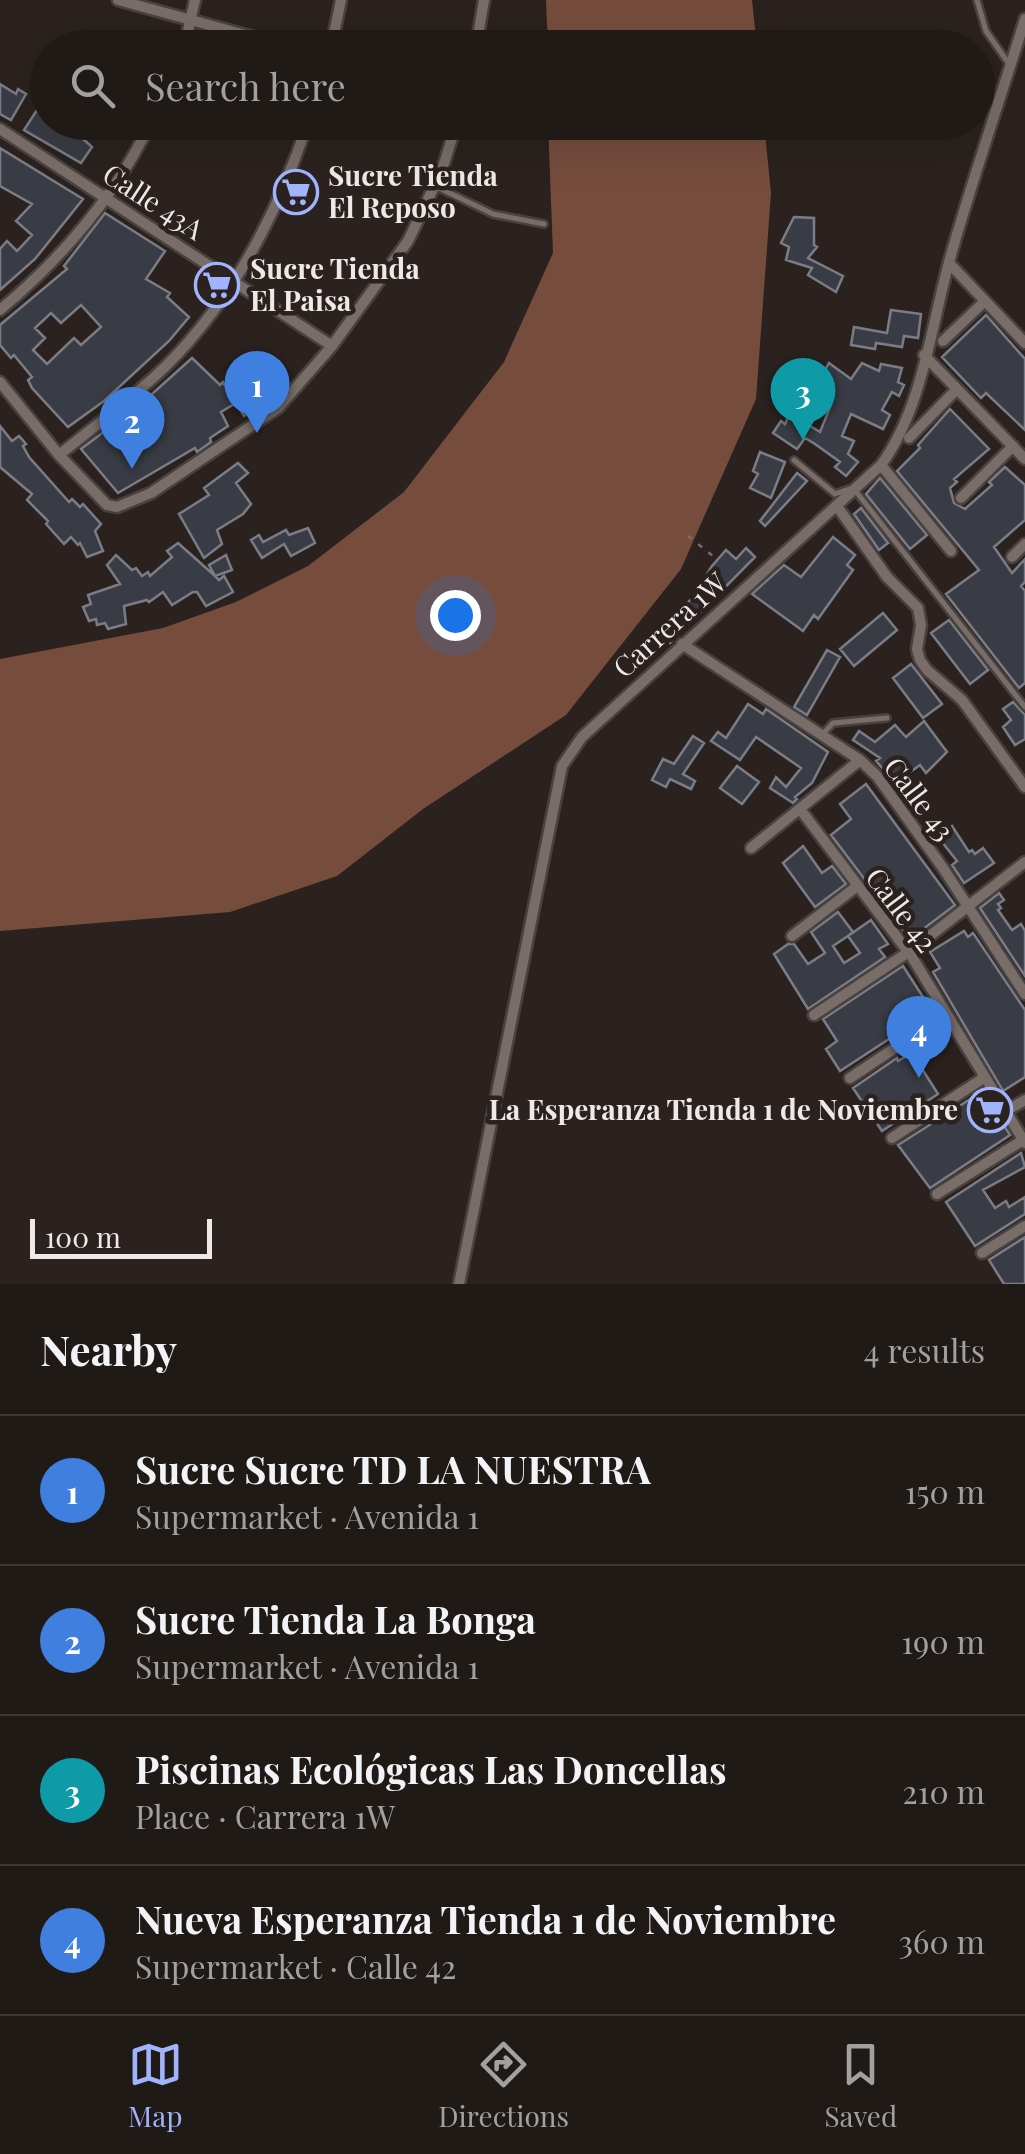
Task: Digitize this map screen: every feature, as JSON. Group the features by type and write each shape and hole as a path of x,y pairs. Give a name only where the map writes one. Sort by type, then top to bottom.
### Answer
{"street":[{"path":"118,0 227,30"},
{"path":"188,30 195,0"},
{"path":"335,30 341,0"},
{"path":"479,30 484,0"},
{"name":"Carrera 1W","path":"995,109 1020,46 1025,19"},
{"name":"Calle 43A","path":"0,129 332,346"},
{"path":"0,310 64,249 105,199 143,140"},
{"path":"59,454 164,367 202,326 234,281 288,184 302,140"},
{"path":"0,382 98,498 117,508 151,493 278,408 332,346 408,241 451,140"},
{"name":"Carrera 1W","path":"459,1284 562,766 582,737 837,506 898,442 910,414 985,140"},
{"path":"949,263 1025,343"},
{"path":"943,341 985,302"},
{"path":"924,355 1025,458"},
{"path":"909,438 957,389"},
{"path":"960,498 1013,446"},
{"path":"880,464 950,551"},
{"path":"837,506 887,577 918,608 921,625 917,649 927,670 962,700 1025,787"},
{"path":"1012,557 1025,544"},
{"name":"Calle 43","path":"682,644 860,760 877,776 1025,994"},
{"path":"751,848 860,760"},
{"name":"Calle 42","path":"800,809 908,952 1024,1142"},
{"path":"814,1015 908,952 1025,862"},
{"path":"792,936 856,887"},
{"path":"850,1078 946,1014"},
{"path":"892,1138 985,1077"},
{"path":"1006,1112 1025,1100"},
{"path":"937,1194 1024,1142"},
{"path":"982,1253 1025,1226"}],"lane":[{"path":"977,0 986,30"},
{"path":"995,44 1010,65"},
{"path":"434,186 492,214 544,224"},
{"path":"794,460 835,494 856,488 1025,707"},
{"path":"822,735 833,723 887,718"}],"path":[{"path":"688,536 718,560"}],"shaded area":[{"path":"546,0 752,0 755,30 547,30"},
{"path":"549,140 766,140 771,193 756,399 681,569 566,715 423,809 337,876 230,912 0,931 0,659 163,628 236,602 308,566 404,492 504,362 553,253"}],"building":[{"path":"0,84 16,94 18,89 26,94 11,120 0,114"},
{"path":"41,140 84,140 92,147 81,163"},
{"path":"0,148 83,199 35,259 0,290 0,249 7,241 17,251 32,235 16,221 32,204 0,186"},
{"path":"105,213 165,251 146,279 170,293 167,297 189,317 169,341 104,401 68,427 32,388 28,380 32,377 14,355 11,358 0,345 0,325 67,269 64,266","holes":["81,305 101,327 81,345 74,338 47,364 33,350 45,338 35,328 51,313 61,323"]},
{"path":"794,217 814,218 817,247 808,258 843,276 836,292 808,275 812,268 786,260 789,247 781,243"},
{"path":"891,310 921,314 918,338 904,336 902,347 876,343 875,349 851,345 854,327 887,333"},
{"path":"986,315 1025,359 1025,430 986,393 981,398 942,357"},
{"path":"192,358 227,389 239,382 243,388 271,370 283,388 244,416 236,403 221,412 228,426 210,438 211,442 118,493 81,449 142,403"},
{"path":"829,363 851,379 862,363 879,371 881,364 902,368 898,382 904,385 899,396 892,392 882,410 890,415 883,429 851,414 842,436 854,441 848,454 858,462 846,476 835,467 840,462 805,438 797,449 773,433 781,421 785,424 800,393 813,399 802,421 820,432 831,405 823,401 833,384 821,377"},
{"path":"950,409 989,449 954,479 957,482 950,488 954,503 965,509 1005,467 1025,485 1025,520 994,547 1012,573 1025,559 1025,582 1021,586 1025,591 1025,683 1019,688 946,594 979,570 897,471"},
{"path":"0,426 12,441 19,436 29,457 69,502 72,499 80,507 83,504 101,524 95,531 103,551 87,557 80,543 71,537 64,544 46,524 48,521 27,500 32,494 0,467"},
{"path":"760,452 785,462 771,498 750,488 758,474 753,471"},
{"path":"238,463 248,473 236,483 251,504 243,514 217,530 222,544 204,558 179,514 209,495 204,488"},
{"path":"797,473 807,481 765,526 760,521"},
{"path":"880,478 927,535 910,549 866,494"},
{"path":"861,508 888,543 879,550 854,514"},
{"path":"308,528 315,543 291,556 284,544 262,558 251,540 259,535 263,542 286,530 289,535"},
{"path":"833,537 855,555 847,565 853,570 818,619 814,615 803,631 752,594 784,565 801,577"},
{"path":"178,543 219,580 224,576 233,592 206,606 197,592 172,605 163,592 149,602 124,606 126,624 108,629 105,623 97,625 96,619 89,621 83,607 91,604 88,595 120,584 107,565 116,555 132,570 136,568 142,576 148,572 150,576 172,557 167,551"},
{"path":"746,548 755,557 670,643 659,633 692,598 712,566 726,550 736,559"},
{"path":"226,555 232,570 215,576 209,565"},
{"path":"883,613 897,630 854,666 840,649"},
{"path":"949,620 988,670 970,684 931,633"},
{"path":"827,650 840,657 807,715 794,707"},
{"path":"911,664 942,704 923,718 893,678"},
{"path":"1013,702 1025,715 1025,739 1015,745 1003,727 1011,720 1003,709"},
{"path":"748,704 763,714 766,709 828,752 812,783 793,803 770,788 776,777 786,787 801,768 756,737 740,760 711,741 718,732 726,738"},
{"path":"924,721 947,752 926,773 920,765 898,781 876,761 880,758 853,740 859,731 875,742 895,725 906,737"},
{"path":"693,736 704,743 683,774 695,781 691,789 670,779 666,787 652,780 663,759 674,764"},
{"path":"737,766 759,782 742,804 720,788"},
{"path":"866,784 955,905 910,939 831,835 851,819 840,804"},
{"path":"952,826 969,852 975,854 983,848 994,863 964,883 952,865 957,861 938,837"},
{"path":"803,846 822,873 832,866 846,884 815,907 783,863"},
{"path":"999,893 1004,900 998,904 998,910 1012,930 1021,924 1025,931 1025,976 980,908"},
{"path":"838,912 853,932 848,936 871,920 888,944 879,949 885,957 808,1009 774,954 794,944 808,964 825,953 811,932","holes":["848,936 860,953 844,963 833,946"]},
{"path":"964,931 968,937 973,933 1025,1010 1025,1077 1003,1091 933,972 940,968 930,952"},
{"path":"903,966 932,1011 840,1071 826,1049 837,1041 823,1019"},
{"path":"912,1053 938,1094 882,1131 853,1088 897,1058 898,1061"},
{"path":"983,1091 1010,1135 930,1188 898,1145"},
{"path":"1021,1153 1025,1167 983,1190 995,1208 1006,1201 1009,1207 1025,1197 1025,1214 975,1246 946,1202"},
{"path":"1025,1237 1025,1284 1004,1284 989,1260"}],"place":[{"name":"Sucre Tienda El Reposo","path":"296,192"},
{"name":"Sucre Tienda El Paisa","path":"217,285"},
{"name":"Sucre Sucre TD LA NUESTRA","path":"257,433"},
{"name":"Piscinas Ecológicas Las Doncellas","path":"803,440"},
{"name":"Sucre Tienda La Bonga","path":"132,469"},
{"name":"Nueva Esperanza Tienda 1 de Noviembre","path":"919,1078"},
{"name":"La Esperanza Tienda 1 de Noviembre","path":"990,1110"}]}
